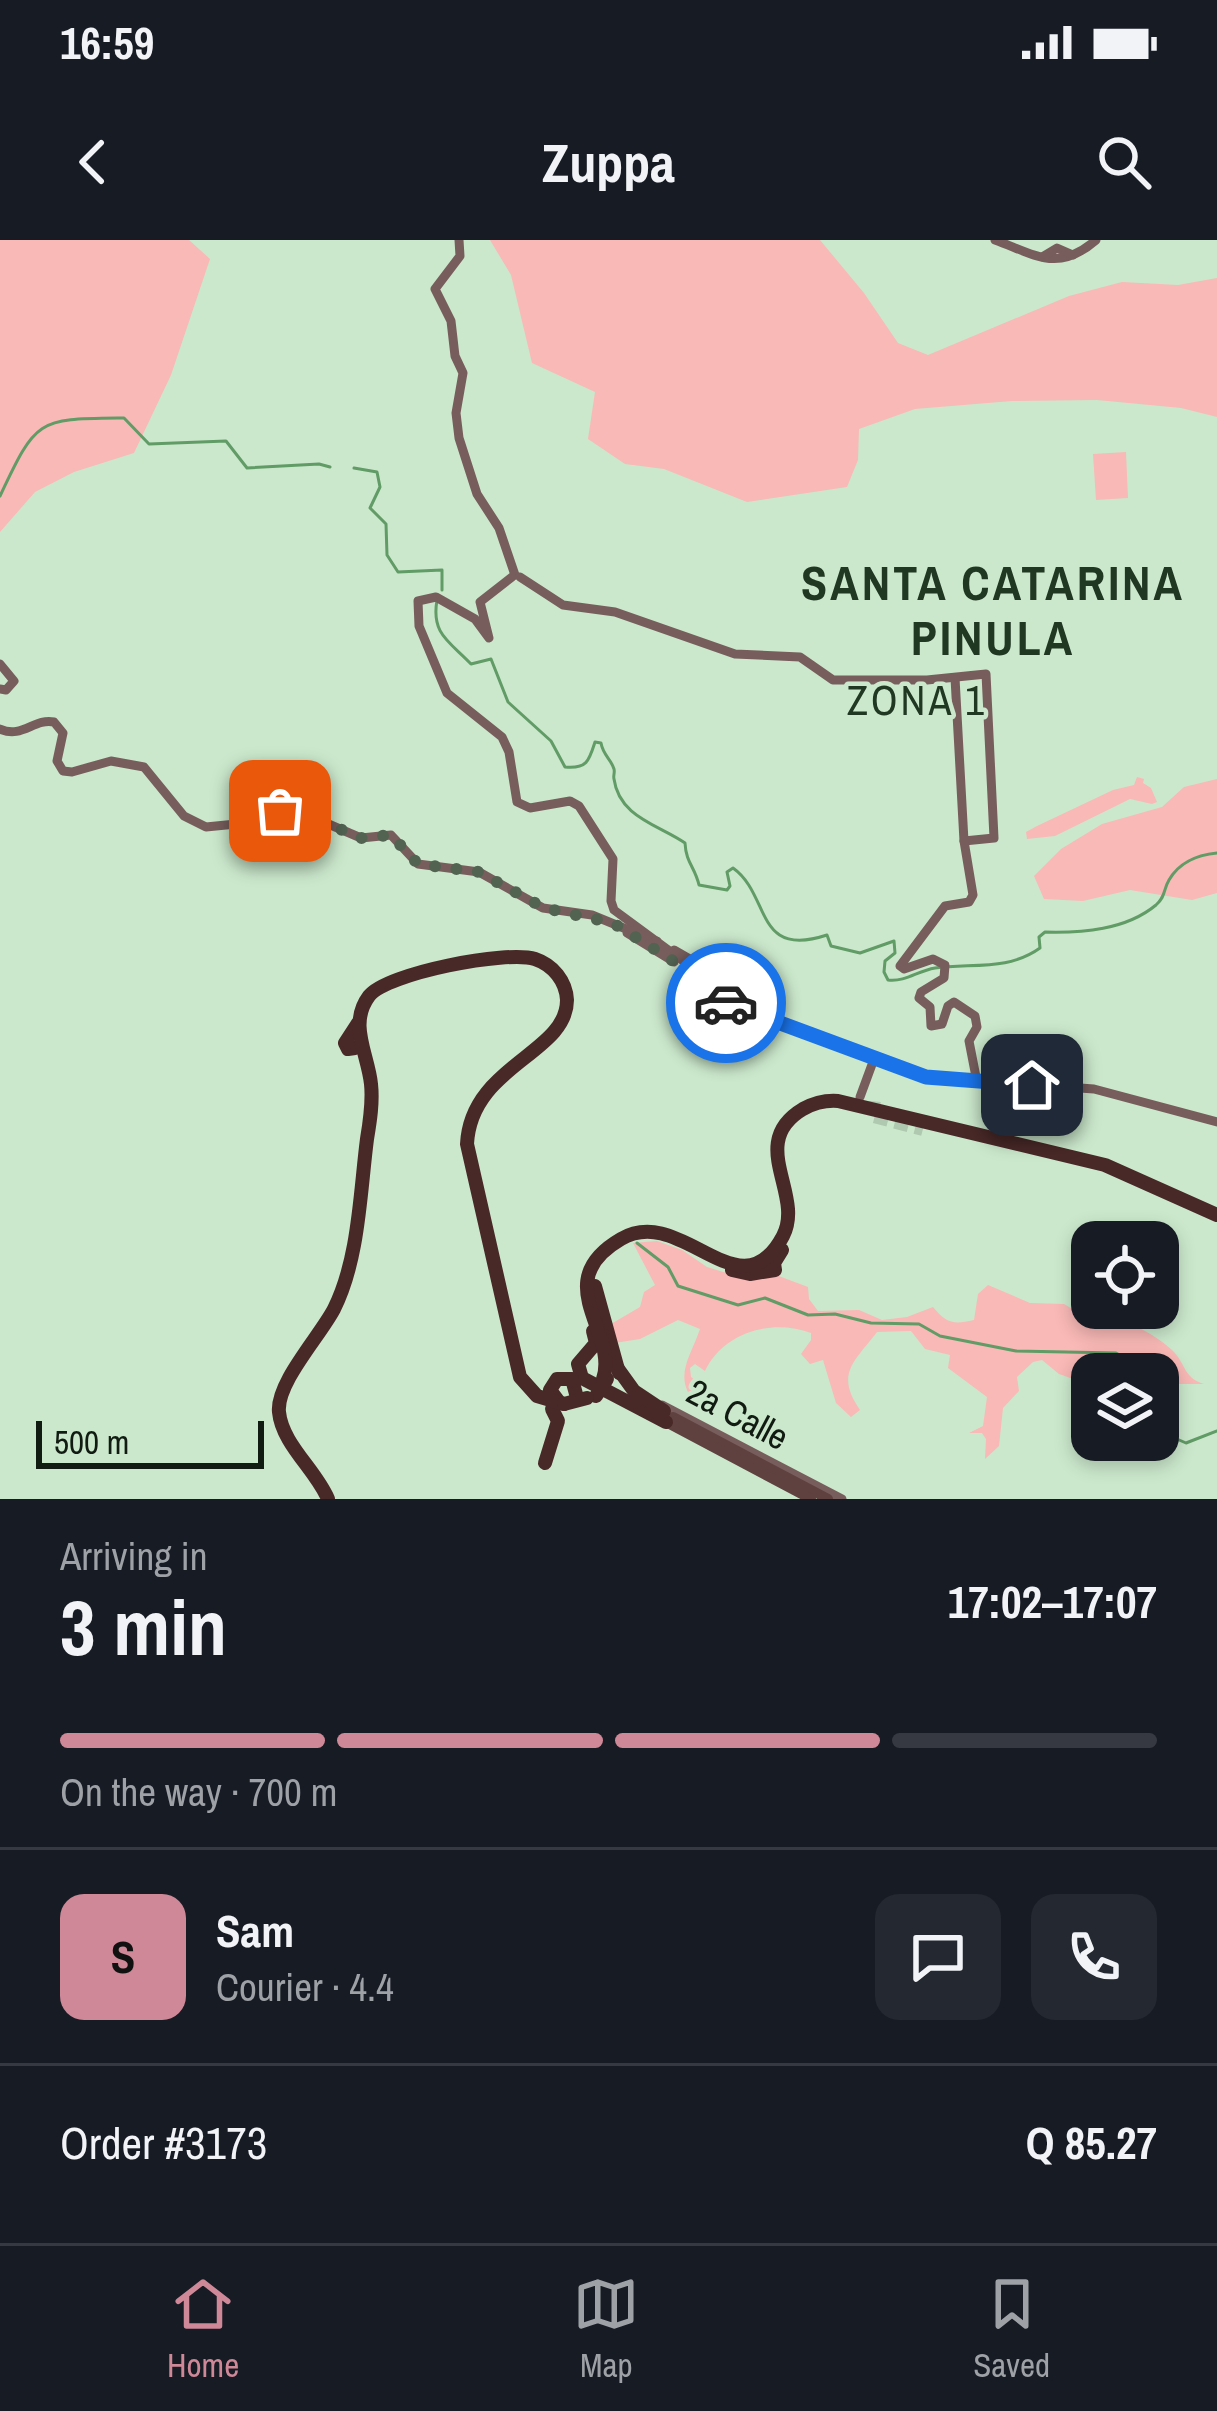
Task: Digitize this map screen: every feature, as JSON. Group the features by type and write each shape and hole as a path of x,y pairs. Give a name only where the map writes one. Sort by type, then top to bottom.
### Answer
{"highway":[{"path":"330,1499 321,1475 290,1433 284,1400 336,1315 356,1258 356,1212 372,1090 360,1039 366,1000 377,988 412,974 521,957 545,963 562,981 567,1002 560,1023 488,1087 474,1110 467,1136 469,1163 521,1381 540,1398 613,1404 676,1421"},
{"path":"330,1499 284,1428 279,1404 285,1384 312,1348 340,1295 356,1233 376,1091 363,1034 364,1016 380,991 418,979 523,963 543,969 560,990 557,1022 487,1082 470,1108 462,1139 514,1374 528,1396 575,1401 593,1388 676,1421"},
{"path":"355,1048 347,1049 345,1043 363,1025 378,997 418,979"},
{"path":"611,1371 588,1284 596,1263 609,1247 633,1232 650,1230 671,1234 730,1265 750,1264 771,1253 789,1219 777,1161 784,1128 808,1106 863,1100 1114,1168 1217,1218"},
{"path":"611,1371 591,1296 596,1273 614,1248 632,1238 650,1236 671,1239 712,1264 732,1270 750,1274 775,1270 794,1213 782,1150 789,1130 804,1114 824,1106 1117,1175 1217,1218"},
{"path":"923,1129 966,1138"},
{"path":"545,1462 559,1421 575,1401 620,1364 597,1303 596,1273"},
{"path":"591,1296 596,1341 579,1362 579,1373 586,1382 620,1398"},
{"path":"575,1401 575,1361 590,1344"},
{"path":"601,1359 634,1391 676,1421 586,1376 584,1360 601,1359"},
{"path":"521,1381 537,1386 564,1374 575,1401"}],"main road":[{"path":"459,240 460,256 437,281 435,290 451,320 455,356 463,374 457,432 477,494 499,527 516,579 563,605 615,612 744,656 800,657 838,681 986,674 994,838 964,841"},
{"path":"994,240 1039,258 1061,255 1096,240"},
{"path":"516,579 495,588 480,602 489,638 475,619 432,597 420,598 416,604 419,626 433,649 447,693 502,737 510,758 513,794 520,804 533,808 570,801 580,806 616,866 614,910 751,1012"},
{"path":"0,664 14,681 0,689"},
{"path":"955,678 964,841 973,898 945,906 901,967 933,959 946,968 944,979 919,998 930,1006 931,1025 942,1024 954,1002 975,1016 977,1029 969,1041 977,1082"},
{"path":"0,729 17,733 54,722 63,733 57,761 63,771 111,761 144,766 184,816 218,833 274,810 312,817 361,838 386,833 418,864 479,872 544,908 633,931 774,1022"},
{"path":"613,923 725,983 727,992 722,997 715,994"},
{"path":"681,959 718,999 926,1077 1094,1089 1217,1122"},
{"path":"863,1100 871,1058"},
{"path":"676,1421 718,1435"},
{"path":"676,1421 807,1497"},
{"name":"2a Calle","path":"676,1421 718,1435 842,1499"},
{"path":"698,1429 826,1499"},
{"path":"731,1442 742,1454"},
{"path":"807,1497 806,1490 826,1499"}],"shaded area":[{"path":"0,240 189,240 210,259 171,375 134,453 74,472 35,492 0,532"},
{"path":"490,240 820,240 898,343 928,355 1069,296 1122,282 1178,285 1217,278 1217,417 1181,408 1097,400 915,409 859,429 858,460 847,487 747,502 664,469 625,464 588,439 595,392 532,363 511,275"},
{"path":"1126,452 1128,498 1096,500 1093,454"},
{"path":"1137,777 1144,779 1157,802 1130,799 1055,836 1027,839 1026,832 1113,790 1134,785"},
{"path":"1217,779 1217,893 1192,900 1130,890 1083,901 1044,899 1034,876 1061,849 1102,824 1162,807 1184,787"},
{"path":"657,1241 733,1275 776,1275 808,1287 809,1299 818,1311 859,1310 882,1320 933,1307 950,1321 967,1322 974,1320 978,1294 988,1285 1030,1303 1064,1304 1071,1308 1071,1329 1141,1329 1174,1353 1071,1353 1071,1378 1042,1360 1033,1362 1017,1377 1019,1391 1003,1408 999,1446 985,1459 986,1439 982,1433 969,1433 983,1426 987,1397 948,1368 950,1355 925,1349 911,1331 877,1332 855,1360 849,1387 860,1410 851,1417 836,1403 823,1360 810,1364 801,1354 811,1333 780,1327 736,1338 705,1371 695,1364 690,1368 691,1377 706,1389 705,1396 693,1400 684,1374 700,1329 678,1320 640,1339 615,1343 611,1324 640,1307 644,1292 655,1285 633,1243"},
{"path":"1179,1360 1192,1378 1204,1384 1179,1384"}],"waterway":[{"path":"0,496 33,437 57,422 74,420 124,418 149,444 226,441 247,468 330,467"},
{"path":"354,468 377,472 380,487 370,508 386,524 387,555 398,572 442,570 442,590"},
{"path":"437,600 443,636 471,664 491,659 508,702 551,741 565,767 583,765 595,742 601,743 614,769 617,792 632,811 685,843 699,885 727,890 727,872 733,868 745,880 767,921 787,938 827,935 831,946 860,953 894,941 895,953 885,961 888,980 935,968 1015,960 1040,948 1039,937 1045,932 1088,930 1131,920 1159,902 1173,873 1184,864 1217,853"},
{"path":"637,1243 668,1267 678,1286 738,1305 765,1298 808,1315 919,1324 940,1336 1016,1351 1116,1353"},
{"path":"1179,1440 1186,1443 1217,1431"}],"tunnel":[{"path":"880,1109 871,1108 870,1115 923,1129"}],"way so far":[{"path":"280,811 312,817 361,838 391,835 418,864 479,872 544,908 613,923 681,966 726,1003"}],"district":[{"name":"SANTA CATARINA PINULA","path":"993,610"},
{"name":"ZONA 1","path":"917,700"}],"route":[{"path":"726,1003 926,1077 1032,1085"}]}
